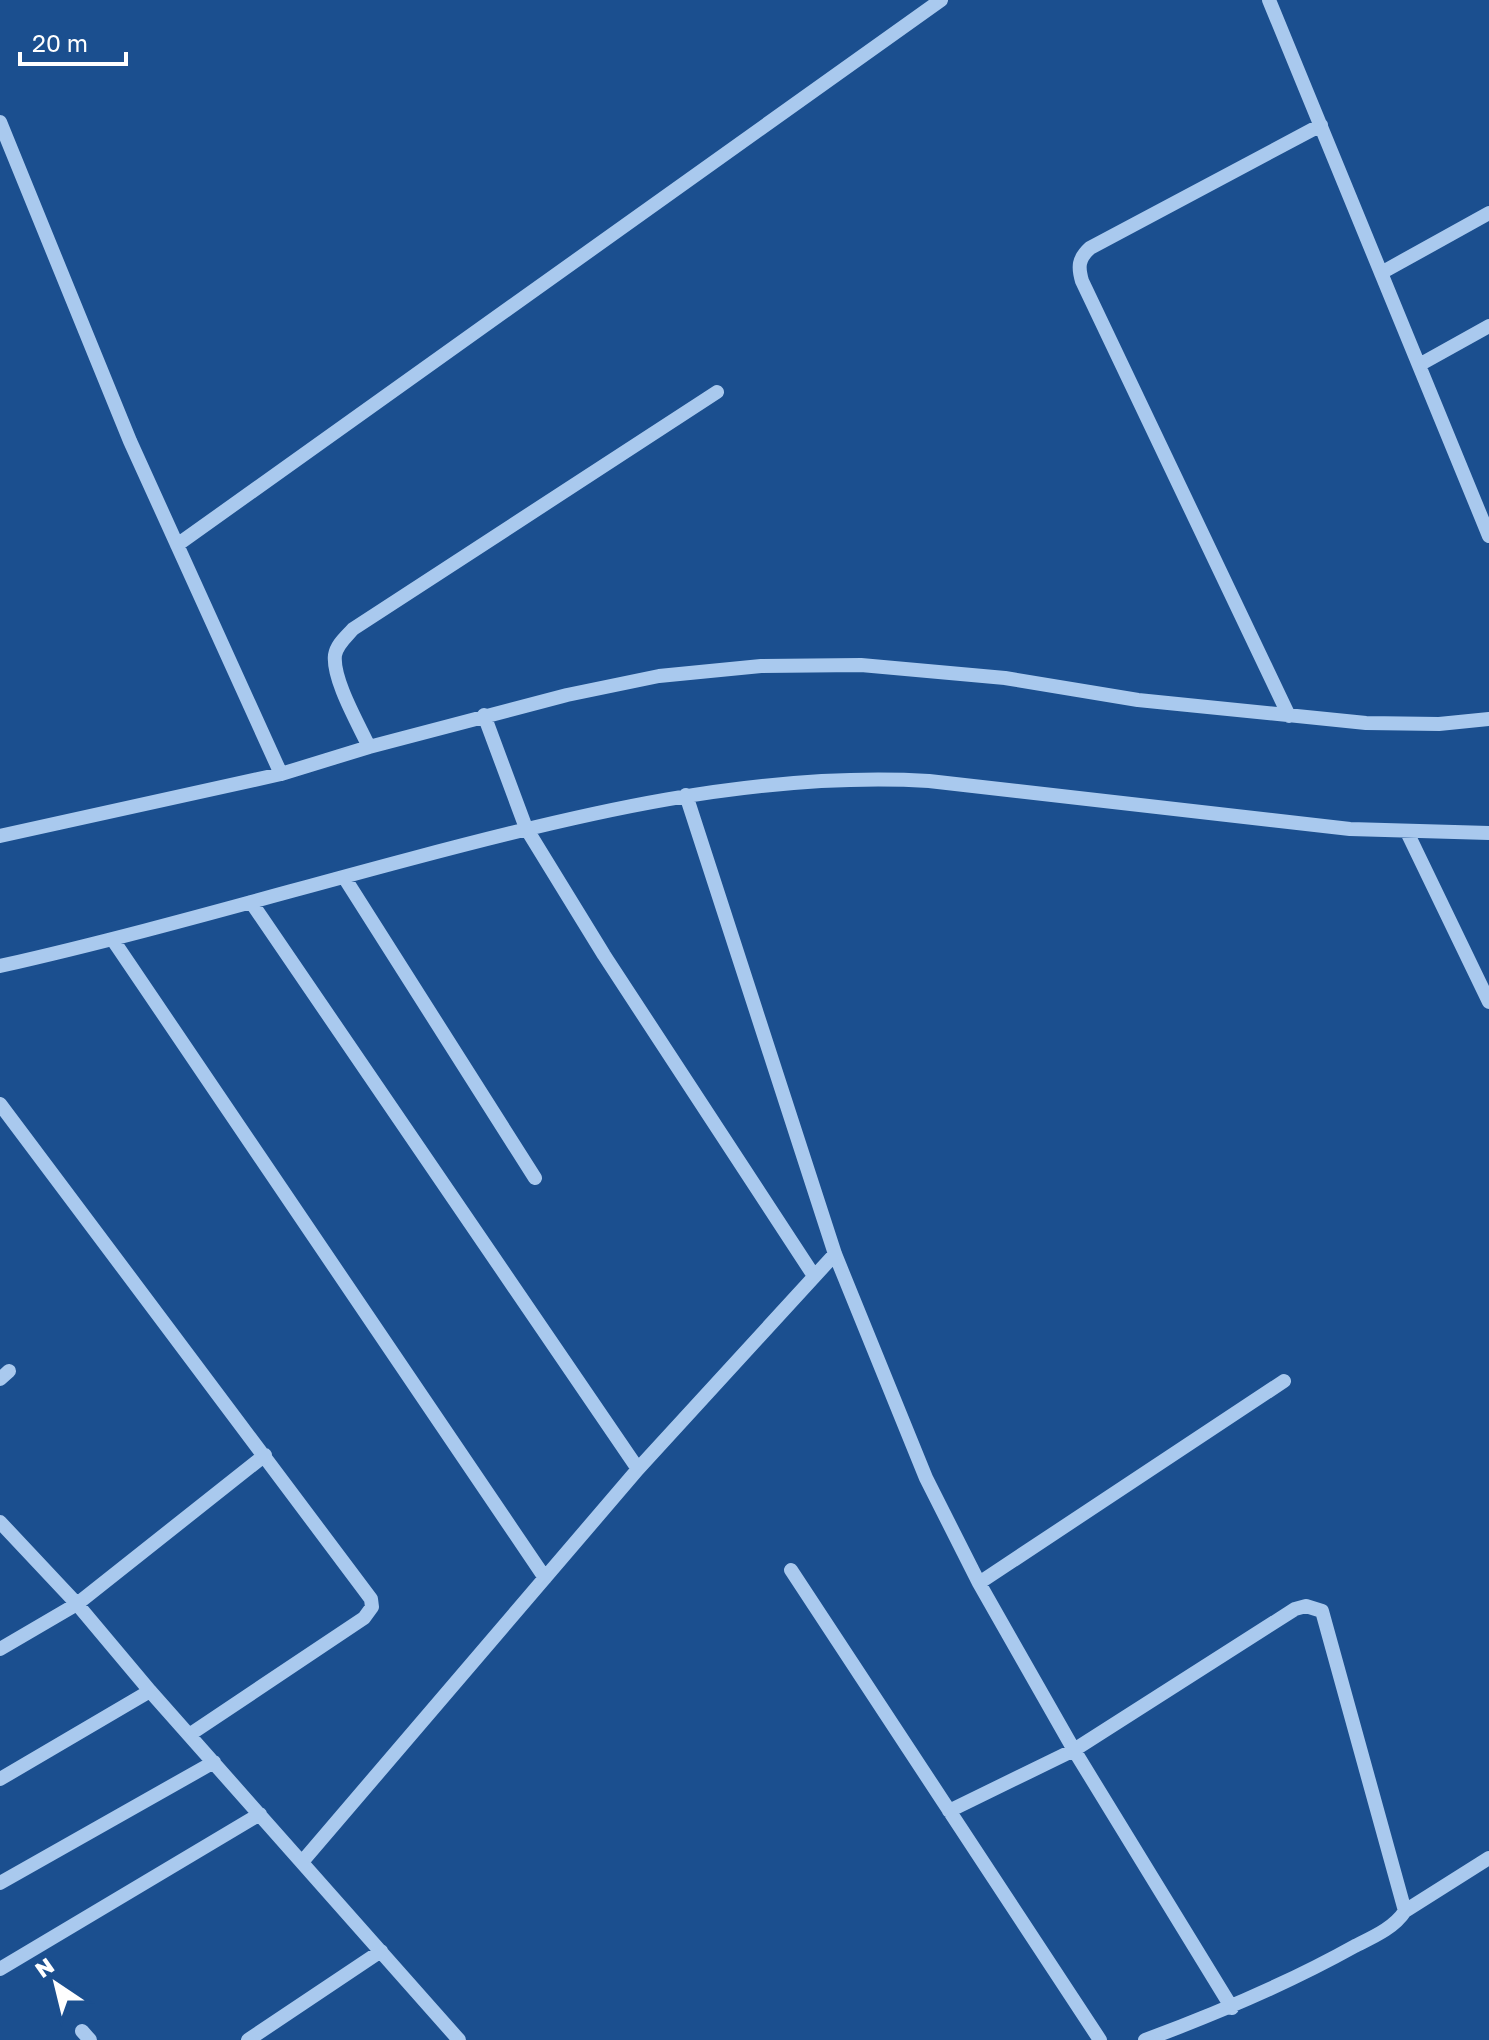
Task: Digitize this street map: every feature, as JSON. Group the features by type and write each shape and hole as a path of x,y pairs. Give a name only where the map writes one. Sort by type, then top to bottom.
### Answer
{"street":[{"path":"177,545 941,0"},
{"path":"1269,0 1489,536"},
{"path":"0,122 130,441 281,774"},
{"path":"1289,716 1078,268 1081,256 1090,248 1321,125"},
{"path":"1381,273 1489,213"},
{"path":"1419,365 1489,326"},
{"path":"369,747 337,673 335,655 340,643 353,629 717,392"},
{"path":"0,836 281,774 484,715 567,695 659,676 761,666 861,665 1005,678 1138,700 1366,723 1439,724 1489,719"},
{"path":"484,715 526,828 604,955 814,1276"},
{"path":"0,966 113,940 526,828 686,795 870,778 929,781 1335,827 1489,833"},
{"path":"686,795 835,1254 926,1478 979,1583 1074,1750 1232,2008"},
{"path":"1407,832 1489,1002"},
{"path":"344,877 535,1178"},
{"path":"251,902 638,1469"},
{"path":"113,940 545,1578"},
{"path":"0,1104 369,1593 372,1607 364,1618 189,1735"},
{"path":"302,1862 638,1469 835,1254"},
{"path":"979,1583 1284,1381"},
{"path":"0,1649 77,1604 265,1455"},
{"path":"0,1522 77,1604 150,1691 381,1951 451,2038"},
{"path":"791,1570 1100,2040"},
{"path":"949,1811 1074,1750 1295,1609 1315,1607 1325,1617 1405,1911"},
{"path":"0,1779 150,1691"},
{"path":"0,1883 214,1762"},
{"path":"0,1969 260,1814"},
{"path":"1145,2040 1232,2008 1316,1968 1399,1920 1405,1911 1489,1858"},
{"path":"248,2040 381,1951"}]}
